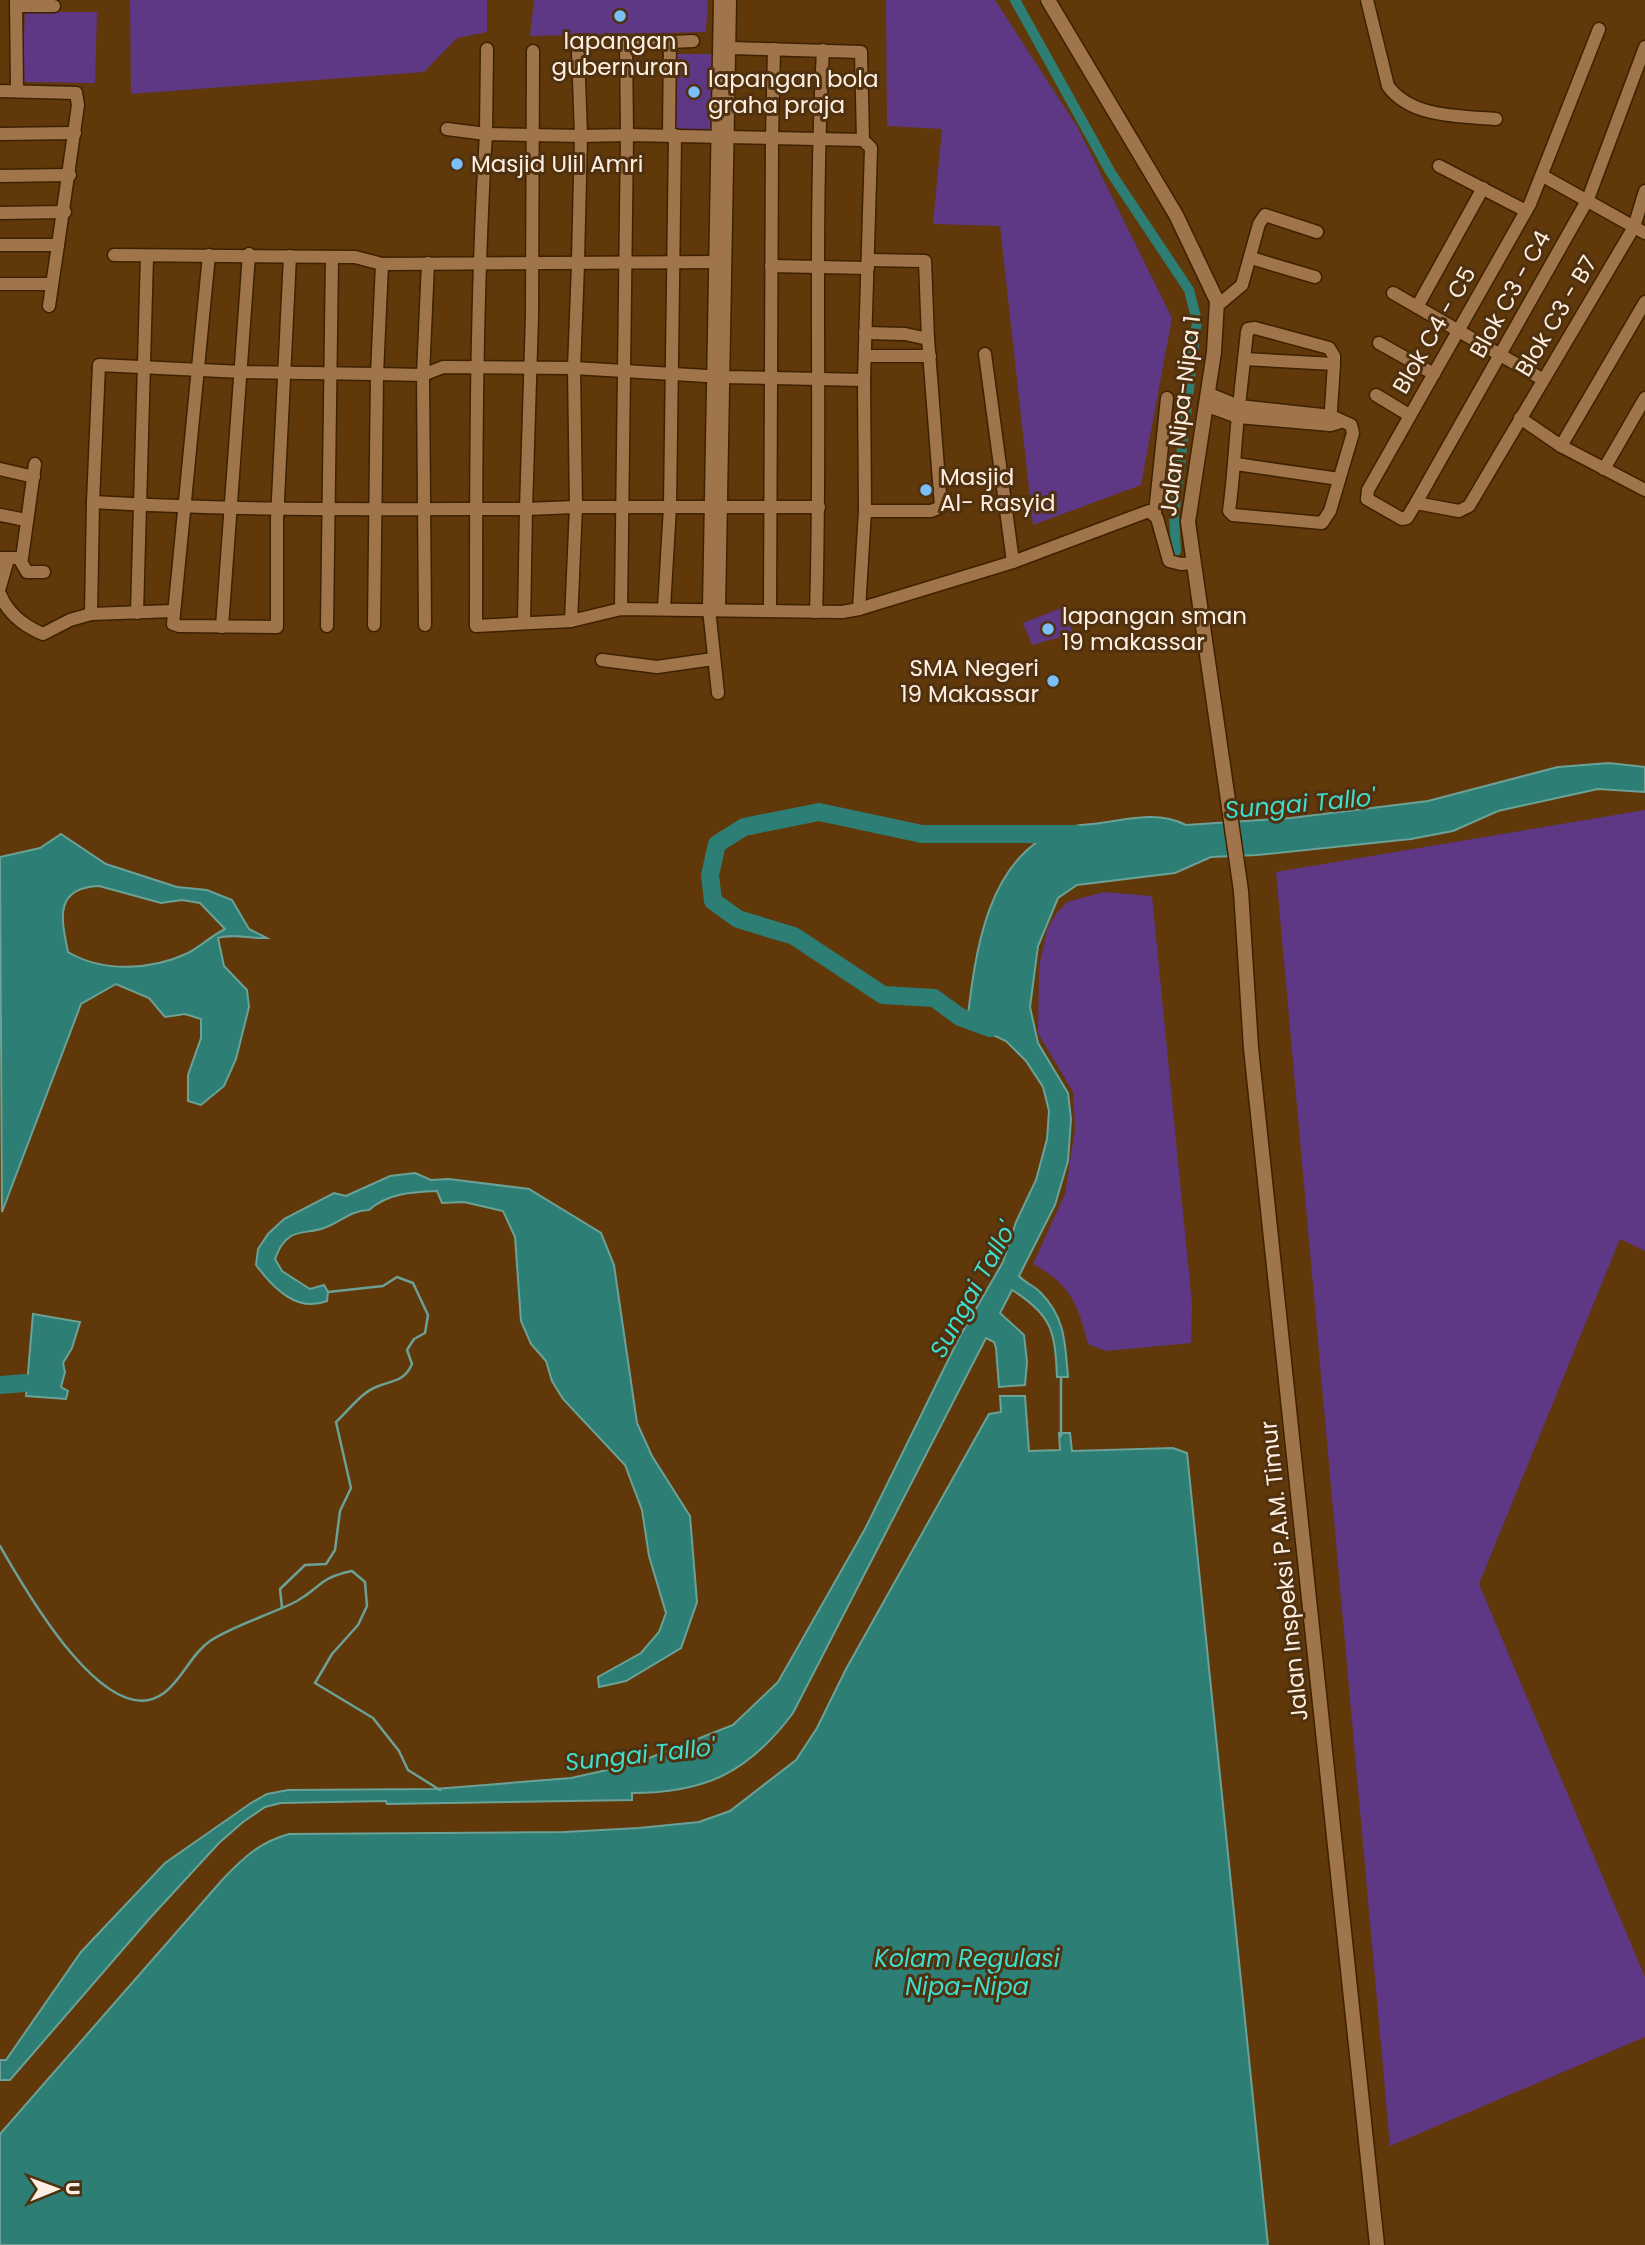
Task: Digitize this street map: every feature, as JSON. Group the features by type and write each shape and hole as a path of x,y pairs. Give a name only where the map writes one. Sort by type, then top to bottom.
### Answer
{"street":[{"path":"718,693 713,659 723,137 720,0"},
{"path":"723,137 730,48 730,0"},
{"name":"Jalan Nipa-Nipa 1","path":"1048,0 1176,215 1197,255 1217,306 1190,500 1192,563 1230,795"},
{"path":"1367,0 1388,86 1400,100 1448,117 1496,118"},
{"path":"17,91 17,3 54,6"},
{"name":"Blok C4 - C5","path":"1416,503 1404,519 1372,504 1367,499 1368,490 1526,211 1543,176 1600,29"},
{"path":"664,608 670,507 674,262 670,41"},
{"path":"621,609 627,262 626,44 693,41"},
{"name":"Blok C3 - C4","path":"1416,503 1588,199 1645,47"},
{"path":"730,48 858,51 864,54 863,140"},
{"path":"487,49 486,134 479,263 476,626 571,621 621,609 816,612 859,609 1013,562 1143,512 1154,513"},
{"path":"770,610 773,507 770,379 774,49"},
{"path":"816,612 819,380 816,267 822,50"},
{"path":"524,623 532,264 533,51"},
{"path":"571,621 576,507 574,368 581,136 578,51"},
{"path":"0,91 76,93 78,105 70,175 49,306"},
{"path":"447,129 534,136 818,138 863,140 869,144 872,154 864,380 865,510 859,609"},
{"path":"0,134 75,133"},
{"path":"1439,166 1526,211"},
{"path":"0,176 70,175"},
{"path":"1543,176 1639,230"},
{"path":"1417,307 1483,188"},
{"name":"Blok C3 - B7","path":"1416,503 1464,510 1542,379 1639,230 1645,191"},
{"path":"0,212 65,212"},
{"path":"1217,306 1240,290 1259,224 1265,215 1317,232"},
{"path":"0,245 58,245"},
{"path":"114,255 248,254 355,257 382,264 721,262"},
{"path":"222,627 242,372 248,254"},
{"path":"209,255 186,507 173,611 176,626 277,627 278,509 290,256"},
{"path":"137,613 147,256"},
{"path":"327,626 332,257"},
{"path":"1251,258 1315,277"},
{"path":"771,266 816,267 925,261 941,509 865,510"},
{"path":"425,625 424,375 428,263"},
{"path":"374,625 377,374 382,264"},
{"path":"0,284 52,284"},
{"path":"1393,293 1542,379"},
{"path":"1561,446 1645,302"},
{"path":"1206,399 1239,411 1334,421 1351,425 1353,430 1330,511 1322,523 1233,515 1229,511 1236,464 1239,411 1244,359 1247,332 1252,327 1329,348 1334,356 1334,421"},
{"path":"865,332 905,334 928,339"},
{"path":"1379,343 1434,374"},
{"path":"985,354 1013,562"},
{"path":"865,356 930,356"},
{"path":"1244,359 1334,364"},
{"path":"92,614 93,502 99,365 242,372 424,375 443,367 530,370 574,368 718,377 864,380"},
{"path":"1376,395 1409,415"},
{"path":"1167,398 1154,513 1169,561 1172,564 1192,563"},
{"path":"1604,469 1645,398"},
{"path":"1517,423 1644,488"},
{"path":"1236,464 1339,479"},
{"path":"0,469 35,471 26,520 0,587"},
{"path":"93,502 232,509 819,507"},
{"path":"0,515 26,520"},
{"path":"10,559 27,572 44,572"},
{"path":"0,594 5,606 19,621 43,634 69,620 92,614 173,611"},
{"path":"603,660 657,667 713,659"},
{"name":"Jalan Inspeksi P.A.M. Timur","path":"1230,795 1241,891 1251,1048 1377,2245"}],"shaded area":[{"path":"130,0 487,0 487,32 457,38 424,72 131,94"},
{"name":"lapangan gubernuran","path":"534,0 708,0 706,32 530,36"},
{"path":"886,0 995,0 1078,128 1172,318 1141,485 1033,525 1000,226 933,224 942,129 887,126"},
{"path":"25,12 97,12 95,83 22,82"},
{"name":"lapangan bola graha praja","path":"672,54 716,54 715,130 672,130"},
{"name":"lapangan sman 19 makassar","path":"1066,606 1072,634 1032,645 1023,623"},
{"path":"1645,810 1645,1251 1620,1239 1479,1584 1645,1977 1645,2037 1390,2146 1276,872"},
{"path":"1104,892 1152,896 1192,1304 1191,1343 1106,1351 1088,1344 1071,1296 1056,1279 1033,1264 1065,1194 1075,1129 1073,1092 1038,1033 1039,967 1047,930 1056,914 1067,902"}],"water":[{"path":"1609,763 1645,767 1645,792 1598,789 1498,811 1453,831 1411,839 1257,855 1211,857 1175,873 1077,885 1058,898 1038,946 1030,1007 1038,1043 1068,1093 1071,1119 1068,1161 1055,1205 1019,1276 1039,1291 1060,1322 1068,1377 1057,1377 1055,1348 1049,1326 1043,1316 1012,1290 1000,1313 1024,1335 1027,1362 1025,1385 999,1387 996,1348 994,1342 986,1338 793,1713 776,1733 760,1750 724,1775 682,1789 632,1793 632,1800 281,1803 265,1807 219,1843 150,1918 10,2080 0,2080 0,2060 6,2060 81,1952 165,1863 267,1794 288,1790 435,1789 571,1778 634,1764 733,1725 778,1682 865,1529 959,1338 1003,1262 1016,1222 1036,1180 1047,1139 1049,1111 1043,1087 1026,1061 1006,1041 967,1023 974,968 989,912 1000,886 1015,863 1034,844 1064,828 1137,818 1166,818 1186,825 1291,818 1428,801 1558,767"},
{"path":"61,834 106,864 177,887 207,890 232,900 249,929 267,938 218,938 224,966 247,990 249,1007 236,1059 224,1086 201,1105 188,1101 188,1075 201,1038 201,1019 185,1014 165,1017 149,998 116,984 81,1004 2,1212 0,857 40,848","holes":["99,886 161,903 182,900 200,903 225,929 188,953 143,966 112,966 82,959 68,952 63,917 64,907 74,892"]},
{"path":"415,1173 431,1180 449,1179 529,1189 601,1233 614,1265 637,1423 652,1456 690,1516 697,1602 681,1648 626,1681 599,1687 598,1677 641,1653 659,1632 666,1613 649,1556 642,1510 625,1465 563,1399 552,1381 546,1361 531,1344 521,1321 515,1237 503,1211 464,1202 442,1203 437,1191 410,1193 384,1200 369,1210 351,1214 330,1226 291,1236 281,1246 275,1259 282,1271 310,1289 324,1285 328,1292 327,1301 316,1304 306,1304 287,1296 270,1282 256,1265 258,1249 268,1234 284,1219 334,1193 346,1196 390,1176"},
{"path":"33,1314 80,1322 72,1348 63,1363 65,1372 61,1387 68,1391 66,1399 26,1396"},
{"name":"Kolam Regulasi Nipa-Nipa","path":"1000,1396 1025,1396 1029,1451 1060,1450 1059,1433 1070,1433 1072,1451 1173,1448 1187,1453 1268,2245 0,2245 0,2134 223,1879 245,1857 261,1846 289,1834 564,1832 699,1822 730,1811 796,1760 817,1728 846,1669 989,1414 1001,1412"}],"waterway":[{"path":"1015,0 1111,173 1189,290 1197,321 1174,516 1176,551"},
{"name":"Sungai Tallo'","path":"990,1028 960,1017 934,998 883,995 794,936 738,919 713,901 710,875 717,844 744,827 819,812 922,834 1077,834"},
{"path":"282,1608 280,1589 305,1565 326,1564 335,1550 340,1511 351,1488 336,1422 365,1393 397,1380 409,1370 412,1364 407,1350 414,1339 425,1333 428,1315 413,1283 397,1277 383,1286 328,1292"},
{"path":"1061,1377 1061,1436"},
{"path":"0,1385 25,1383"},
{"path":"0,1546 46,1621 68,1650 92,1675 117,1694 141,1701 164,1693 170,1688 197,1653 210,1641 297,1601 333,1577 352,1571 365,1582 367,1606 358,1625 332,1654 315,1683 373,1718 399,1751 408,1770 440,1790"}],"place":[{"name":"lapangan gubernuran","path":"620,16"},
{"name":"lapangan bola graha praja","path":"694,92"},
{"name":"Masjid Ulil Amri","path":"457,164"},
{"name":"Masjid Al- Rasyid","path":"926,490"},
{"name":"lapangan sman 19 makassar","path":"1048,629"},
{"name":"SMA Negeri 19 Makassar","path":"1053,681"}]}
